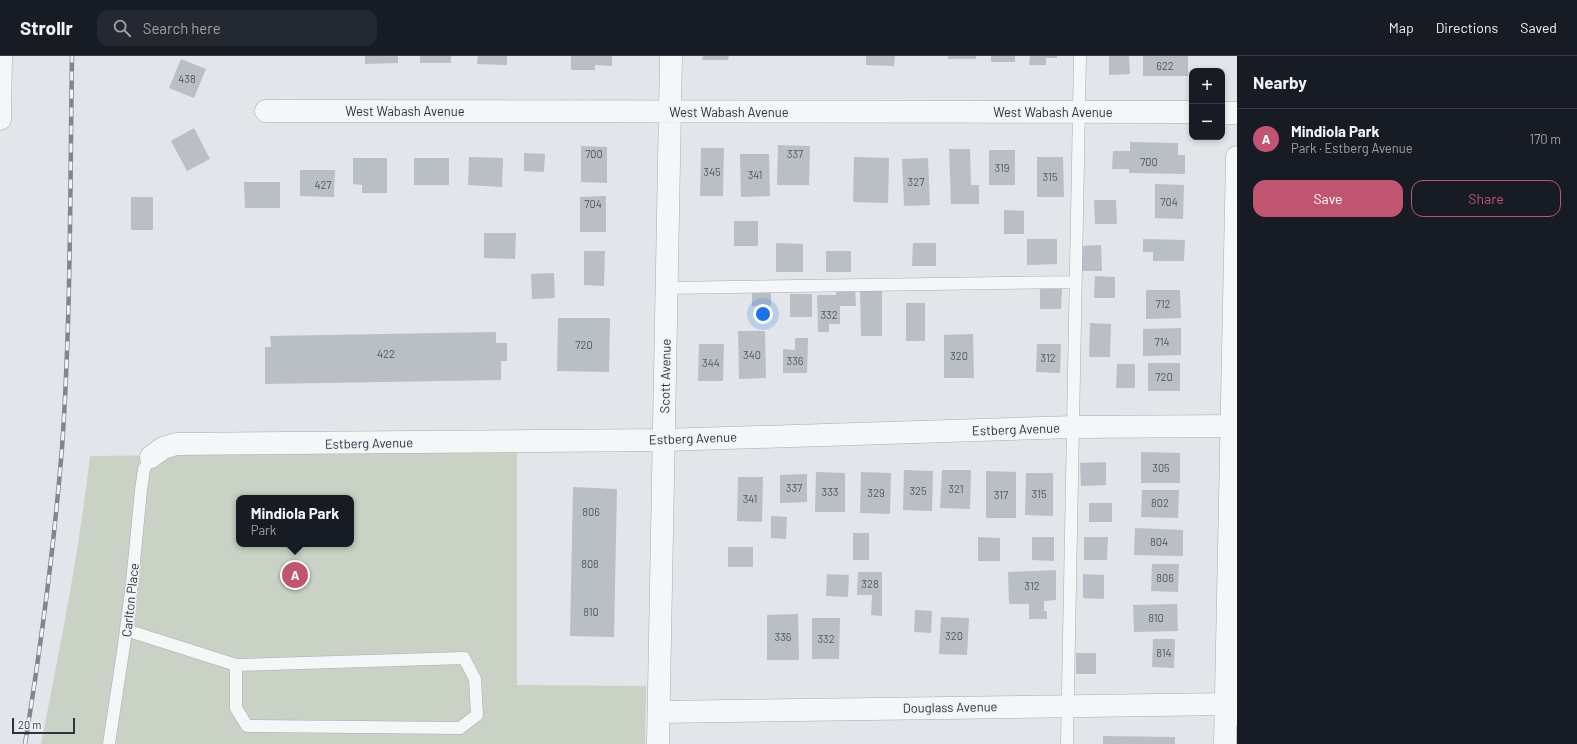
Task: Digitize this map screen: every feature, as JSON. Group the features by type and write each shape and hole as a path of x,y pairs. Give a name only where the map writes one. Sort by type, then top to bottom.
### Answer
{"street":[{"path":"0,119 1,56"},
{"name":"Scott Avenue","path":"658,744 671,56"},
{"name":"West Wabash Avenue","path":"266,111 1189,112"},
{"path":"1225,113 1237,113"},
{"path":"1226,744 1232,710 1237,157"},
{"name":"Estberg Avenue","path":"151,457 163,448 176,444 664,440 1074,427 1234,425"},
{"name":"Douglass Avenue","path":"659,712 1068,706 1232,710"}],"lane":[{"path":"1067,744 1080,56"},
{"path":"667,288 1075,282"},
{"name":"Carlton Place","path":"109,744 126,630 144,469 151,457"},
{"path":"126,630 236,665 464,658 475,679 477,715 460,728 247,726 236,708 236,665"}],"green space":[{"path":"517,452 517,685 646,686 645,744 41,744 75,564 90,456"}],"building":[{"path":"365,56 398,56 398,63 365,64"},
{"path":"420,56 451,56 451,63 420,63"},
{"path":"478,56 507,56 507,65 477,64"},
{"path":"571,56 612,56 612,66 595,65 595,70 571,70"},
{"path":"703,56 729,56 728,60 702,60"},
{"path":"866,56 895,56 894,66 866,65"},
{"path":"948,56 976,56 976,59 948,59"},
{"path":"991,56 1015,56 1015,62 991,62"},
{"path":"1030,56 1057,56 1057,58 1046,58 1046,65 1029,65"},
{"path":"1109,56 1129,56 1130,74 1109,75"},
{"path":"1143,56 1188,56 1188,76 1143,76"},
{"path":"181,59 206,69 194,98 169,88"},
{"path":"194,128 210,159 187,171 171,141"},
{"path":"1130,142 1178,143 1178,155 1185,155 1185,174 1129,173 1129,169 1112,169 1113,151 1130,151"},
{"path":"778,145 810,146 809,185 777,185"},
{"path":"581,146 607,147 607,183 581,182"},
{"path":"701,148 724,148 723,196 700,196"},
{"path":"949,149 970,149 971,185 979,185 979,204 951,204"},
{"path":"989,150 1015,150 1015,185 989,185"},
{"path":"524,153 545,154 544,172 524,171"},
{"path":"740,154 769,154 770,196 741,197"},
{"path":"469,157 503,158 502,187 468,185"},
{"path":"854,157 889,158 888,203 853,202"},
{"path":"1037,157 1063,157 1064,197 1037,197"},
{"path":"353,158 387,158 387,193 362,193 362,185 353,184"},
{"path":"414,158 449,158 449,185 414,185"},
{"path":"928,158 930,205 904,206 902,159"},
{"path":"300,170 335,170 334,197 300,196"},
{"path":"244,182 280,182 280,208 245,208"},
{"path":"1155,184 1184,185 1183,219 1155,218"},
{"path":"606,196 606,232 580,232 580,197"},
{"path":"131,197 153,197 153,230 131,230"},
{"path":"1094,200 1116,200 1117,224 1095,224"},
{"path":"1004,210 1024,211 1024,234 1004,234"},
{"path":"734,221 758,221 758,246 734,246"},
{"path":"484,233 516,233 515,259 484,258"},
{"path":"1027,239 1057,239 1057,264 1027,265"},
{"path":"1143,239 1185,240 1184,261 1153,261 1153,252 1143,252"},
{"path":"776,243 803,244 803,272 776,272"},
{"path":"913,243 936,243 936,266 912,266"},
{"path":"1101,245 1102,271 1082,271 1081,246"},
{"path":"584,251 605,251 604,286 584,285"},
{"path":"826,251 851,251 851,272 826,272"},
{"path":"554,273 555,298 532,299 531,274"},
{"path":"1095,276 1115,277 1115,298 1094,298"},
{"path":"836,287 855,287 856,306 840,306 840,324 829,324 829,332 818,332 817,295 836,295"},
{"path":"860,288 882,288 882,336 861,336"},
{"path":"1040,288 1062,289 1061,309 1040,309"},
{"path":"752,290 771,290 771,306 752,306"},
{"path":"1146,290 1180,290 1181,318 1146,319"},
{"path":"790,294 812,294 812,317 790,317"},
{"path":"906,303 925,303 925,341 906,341"},
{"path":"558,318 610,318 609,372 557,371"},
{"path":"1090,323 1111,324 1110,357 1089,357"},
{"path":"1181,328 1181,355 1143,356 1143,329"},
{"path":"738,331 765,331 766,378 739,379"},
{"path":"496,332 496,343 507,343 507,361 501,361 501,380 265,384 265,347 271,347 270,336"},
{"path":"973,334 974,378 944,378 944,335"},
{"path":"795,338 808,338 807,373 783,373 783,349 795,350"},
{"path":"699,344 724,344 723,381 698,381"},
{"path":"1037,344 1061,344 1060,373 1036,372"},
{"path":"1148,363 1180,363 1180,391 1148,391"},
{"path":"1117,364 1135,364 1135,388 1116,388"},
{"path":"1141,452 1180,453 1180,483 1141,483"},
{"path":"1106,462 1106,485 1081,486 1080,463"},
{"path":"904,470 933,471 932,511 903,510"},
{"path":"942,470 971,470 970,509 940,508"},
{"path":"986,471 1016,472 1016,518 986,518"},
{"path":"816,472 845,473 845,512 815,512"},
{"path":"861,472 891,473 890,514 860,513"},
{"path":"1026,473 1053,473 1053,516 1025,515"},
{"path":"807,474 807,502 780,503 780,475"},
{"path":"738,477 763,477 762,522 737,521"},
{"path":"573,487 617,489 614,637 570,636"},
{"path":"1142,490 1179,490 1178,518 1141,517"},
{"path":"1089,503 1112,503 1112,522 1089,522"},
{"path":"771,516 787,517 786,539 771,538"},
{"path":"1135,528 1183,530 1183,556 1134,555"},
{"path":"853,533 869,533 869,560 853,560"},
{"path":"978,537 1000,538 1000,561 978,561"},
{"path":"1032,537 1054,537 1054,561 1032,560"},
{"path":"1084,537 1108,537 1107,560 1084,560"},
{"path":"728,547 753,547 753,567 728,567"},
{"path":"1152,564 1179,564 1178,592 1151,591"},
{"path":"1056,570 1056,600 1044,601 1044,611 1047,611 1047,619 1029,619 1029,604 1009,604 1008,572"},
{"path":"858,572 882,572 882,616 871,615 872,595 857,595"},
{"path":"827,574 849,575 848,597 826,596"},
{"path":"1083,574 1104,575 1104,599 1083,598"},
{"path":"1177,604 1178,631 1134,632 1133,605"},
{"path":"915,610 932,611 931,633 914,632"},
{"path":"798,614 799,660 767,660 767,615"},
{"path":"941,617 969,618 967,655 939,654"},
{"path":"812,618 840,618 839,659 812,659"},
{"path":"1153,639 1175,639 1174,668 1152,667"},
{"path":"1076,653 1096,653 1096,674 1076,674"},
{"path":"1103,736 1175,737 1175,744 1103,744"}],"railway":[{"path":"25,744 46,596 62,448 69,301 72,56"}],"place":[{"name":"Mindiola Park","path":"295,575"}]}
